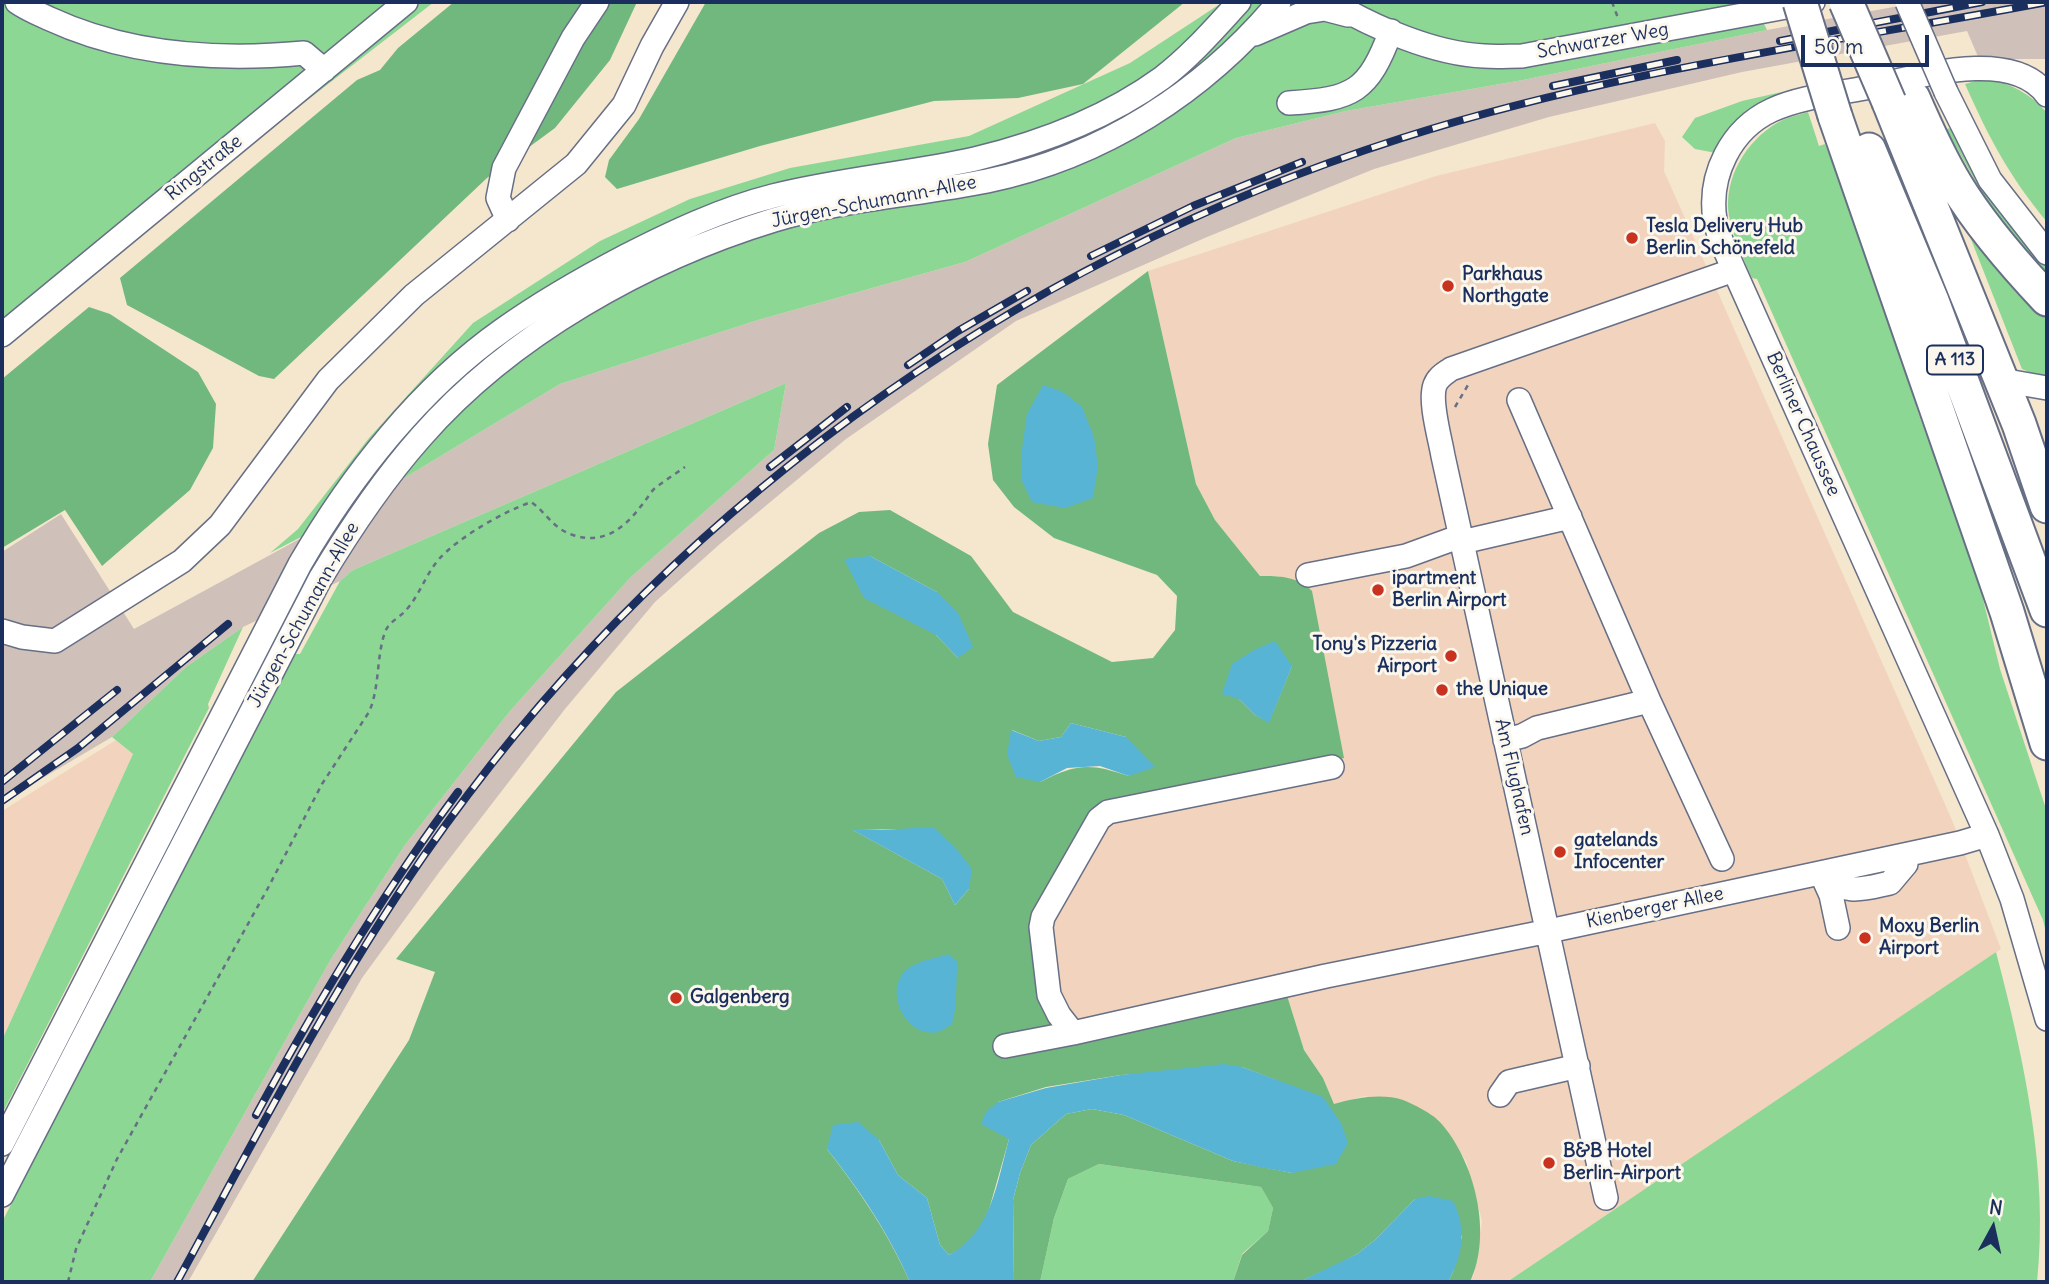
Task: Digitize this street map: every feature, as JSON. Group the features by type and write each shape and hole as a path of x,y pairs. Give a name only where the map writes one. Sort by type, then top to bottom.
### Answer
{"highway":[{"path":"1802,2 1843,113 2047,743"},
{"name":"A 113","path":"1846,2 1901,100 2047,506"},
{"path":"1871,2 1901,100 1936,149 1956,186 2015,264 2047,299"},
{"name":"A 113","path":"1843,113 1932,301 2047,610"}],"street":[{"path":"17,2 78,32 139,48 189,55 256,58 304,53 324,70"},
{"name":"Ringstraße","path":"2,335 406,2"},
{"path":"508,220 498,198 504,168 573,38 597,2"},
{"path":"2,631 55,642 183,561 220,525 328,380 414,295 576,164 624,105 677,2"},
{"name":"Jürgen-Schumann-Allee","path":"2,1144 235,688 319,531 355,480 414,410 452,372 501,331 592,273 652,242 714,215 772,196 846,180 973,159 1072,128 1120,104 1163,77 1200,45 1239,2"},
{"name":"Jürgen-Schumann-Allee","path":"2,1195 320,579 348,531 422,435 515,351 605,290 717,239 778,219 852,203 988,180 1081,151 1126,130 1207,76 1251,36 1279,2"},
{"name":"Schwarzer Weg","path":"1331,2 1359,10 1391,31 1446,51 1482,56 1522,56 1816,2"},
{"path":"1907,2 1958,119 1990,180 2047,253"},
{"path":"1251,36 1306,12 1325,9 1359,10"},
{"path":"1289,103 1323,101 1366,83 1376,68 1391,31"},
{"name":"Berliner Chaussee","path":"2046,90 2017,74 1987,68 1797,101 1772,110 1755,120 1730,145 1718,170 1714,199 1715,220 1734,270 1987,835 2012,900 2047,1019"},
{"name":"Am Flughafen","path":"1606,1198 1443,456 1434,397 1435,386 1440,376 1451,369 1734,270"},
{"path":"2001,380 2047,388"},
{"path":"1519,400 1649,701 1722,859"},
{"path":"1308,575 1406,556 1462,539 1570,517"},
{"path":"1505,740 1522,736 1537,728 1649,701"},
{"path":"1073,1032 1059,1015 1049,995 1041,927 1043,917 1099,819 1108,812 1332,767"},
{"name":"Kienberger Allee","path":"1005,1046 1322,976 1826,872 1987,835"},
{"path":"1826,872 1838,928"},
{"path":"1500,1095 1509,1082 1578,1066"}],"path":[{"path":"1452,412 1472,377"},
{"path":"68,1282 76,1249 117,1159 268,888 296,829 374,702 382,646 390,624 405,612 440,558 511,509 531,502 556,526 572,535 606,537 626,524 653,490 685,467"}],"shaded area":[{"path":"1921,2 2047,2 2047,59 1979,59 1967,31 1742,72 1549,117 1374,169 1207,237 1016,321 846,439 655,602 565,709 440,871 362,978 188,1282 150,1282 331,959 405,845 510,711 630,578 774,450 786,383 353,570 340,581 243,627 186,667 112,737 2,802 2,552 61,514 134,629 338,518 560,384 758,320 965,262 1236,138 1346,111 1523,80 1767,30"},
{"path":"1655,123 1665,141 1664,171 1952,820 2001,949 1507,1282 1470,1282 1474,1274 1482,1221 1466,1161 1439,1120 1365,1096 1334,1104 1323,1078 1304,1050 1285,989 1073,1039 1057,1016 1045,899 1281,576 1260,576 1215,520 1196,484 1148,271 1436,176"},
{"path":"116,740 133,754 2,1040 2,811"}],"green space":[{"path":"2,2 434,2 137,232 2,348"},
{"path":"454,2 637,2 610,60 555,128 487,178 274,379 259,376 127,305 120,278 357,80 380,70 398,48"},
{"path":"706,2 1185,2 1083,84 1018,98 934,101 760,146 617,189 605,177 609,160 639,119"},
{"path":"1223,2 1753,2 1767,30 1523,80 1346,111 1236,138 965,262 758,320 560,384 338,518 270,553 298,529 369,438 473,323 600,241 690,199 790,168 969,136 1130,63"},
{"path":"1986,78 2020,90 2047,113 2047,222 2001,156 1965,84"},
{"path":"1795,89 1796,91 1761,103 1733,123 1716,153 1695,149 1682,137 1695,118 1742,101"},
{"path":"1808,112 1819,146 1825,144 1873,270 1919,415 1982,595 2000,669 2047,812 2047,937 2043,920 1757,279 1752,278 1733,232 1728,202 1733,175 1739,162 1756,140 1777,123"},
{"path":"1951,128 1993,202 2047,267 2047,272 2008,230 1986,200 1946,129"},
{"path":"1965,224 2047,312 2047,380 2022,369"},
{"path":"1148,271 1196,484 1215,520 1260,576 1294,580 1312,591 1344,758 1128,802 1095,812 1038,927 1073,1039 1285,989 1304,1050 1323,1078 1334,1104 1377,1097 1403,1100 1437,1119 1452,1138 1471,1177 1480,1221 1477,1263 1470,1282 1448,1282 1462,1236 1415,1199 1375,1240 1357,1254 1332,1267 1299,1282 1233,1282 1242,1255 1268,1231 1273,1208 1261,1187 1099,1164 1068,1179 1054,1218 1040,1282 1014,1282 1013,1200 1020,1173 1031,1145 1066,1114 1092,1109 1124,1115 1233,1161 1292,1173 1323,1098 1242,1067 1121,1075 1046,1087 998,1102 1009,1139 990,1206 982,1228 966,1246 949,1255 940,1245 927,1198 898,1175 879,1140 827,1149 873,1213 910,1282 252,1282 409,1040 435,972 396,959 616,692 819,533 859,512 890,510 971,556 1013,612 1112,662 1153,658 1175,630 1177,596 1157,575 1054,538 1014,507 993,480 988,444 997,385","holes":["870,556 937,592 958,658","1292,666 1269,722 1255,715 1239,699","1071,723 1126,737 1129,776 1084,767 1064,771 1040,782 1012,730 1039,741 1061,737","907,829 969,889 955,905 942,879 853,830"]},
{"path":"89,307 110,314 198,372 216,404 213,448 190,490 102,566 65,510 2,548 2,379"},
{"path":"786,383 774,450 630,578 510,711 405,845 331,959 150,1282 2,1282 2,1222 294,654 300,654 340,581 353,570"},
{"path":"243,627 208,704 209,708 2,1114 2,1040 133,754 112,737 186,667"},
{"path":"1996,952 2016,1033 2032,1116 2040,1199 2037,1282 1507,1282"},
{"path":"1099,1164 1261,1187 1273,1208 1268,1231 1242,1254 1233,1282 1040,1282 1054,1218 1068,1179"}],"water":[{"path":"1043,385 1063,392 1082,407 1094,437 1098,466 1093,498 1065,508 1032,502 1021,479 1027,414"},
{"path":"870,556 937,592 958,613 973,647 958,658 936,635 864,598 844,559"},
{"path":"1275,641 1292,666 1269,723 1255,715 1239,699 1222,694 1232,664"},
{"path":"1071,723 1126,737 1155,767 1129,776 1100,766 1067,768 1040,782 1016,777 1007,755 1011,730 1039,741 1061,737"},
{"path":"933,827 955,847 972,869 969,889 955,905 942,879 851,829 881,830"},
{"path":"948,954 958,962 952,1024 940,1031 926,1032 906,1019 897,996 898,984 902,974 912,966"},
{"path":"1224,1064 1242,1067 1323,1097 1341,1123 1348,1143 1336,1164 1292,1173 1233,1161 1124,1115 1092,1109 1066,1114 1031,1145 1020,1173 1013,1200 1014,1282 910,1282 873,1213 827,1149 833,1125 858,1122 879,1140 898,1175 927,1198 940,1245 949,1255 975,1233 984,1220 996,1189 1009,1139 981,1124 986,1112 998,1102 1046,1088 1121,1075"},
{"path":"1429,1196 1453,1201 1460,1222 1460,1252 1448,1282 1299,1282 1357,1254 1375,1240 1415,1199"}],"railway":[{"path":"1780,41 1982,2"},
{"path":"177,1282 294,1066 356,960 423,857 516,733 620,618 732,513 853,416 981,331 1116,255 1257,191 1402,138 1480,115 1640,77 2047,2"},
{"path":"1553,86 1677,60"},
{"path":"1091,256 1193,206 1302,162"},
{"path":"908,365 958,331 1027,291"},
{"path":"770,467 847,407"},
{"path":"2,801 78,748 228,624"},
{"path":"2,782 117,690"},
{"path":"256,1115 351,950 458,792"}],"place":[{"name":"Tesla Delivery Hub Berlin Schönefeld","path":"1632,238"},
{"name":"Parkhaus Northgate","path":"1448,286"},
{"name":"ipartment Berlin Airport","path":"1378,590"},
{"name":"Tony's Pizzeria Airport","path":"1451,656"},
{"name":"the Unique","path":"1442,690"},
{"name":"gatelands Infocenter","path":"1560,852"},
{"name":"Moxy Berlin Airport","path":"1865,938"},
{"name":"Galgenberg","path":"676,998"},
{"name":"B&B Hotel Berlin-Airport","path":"1549,1163"}]}
